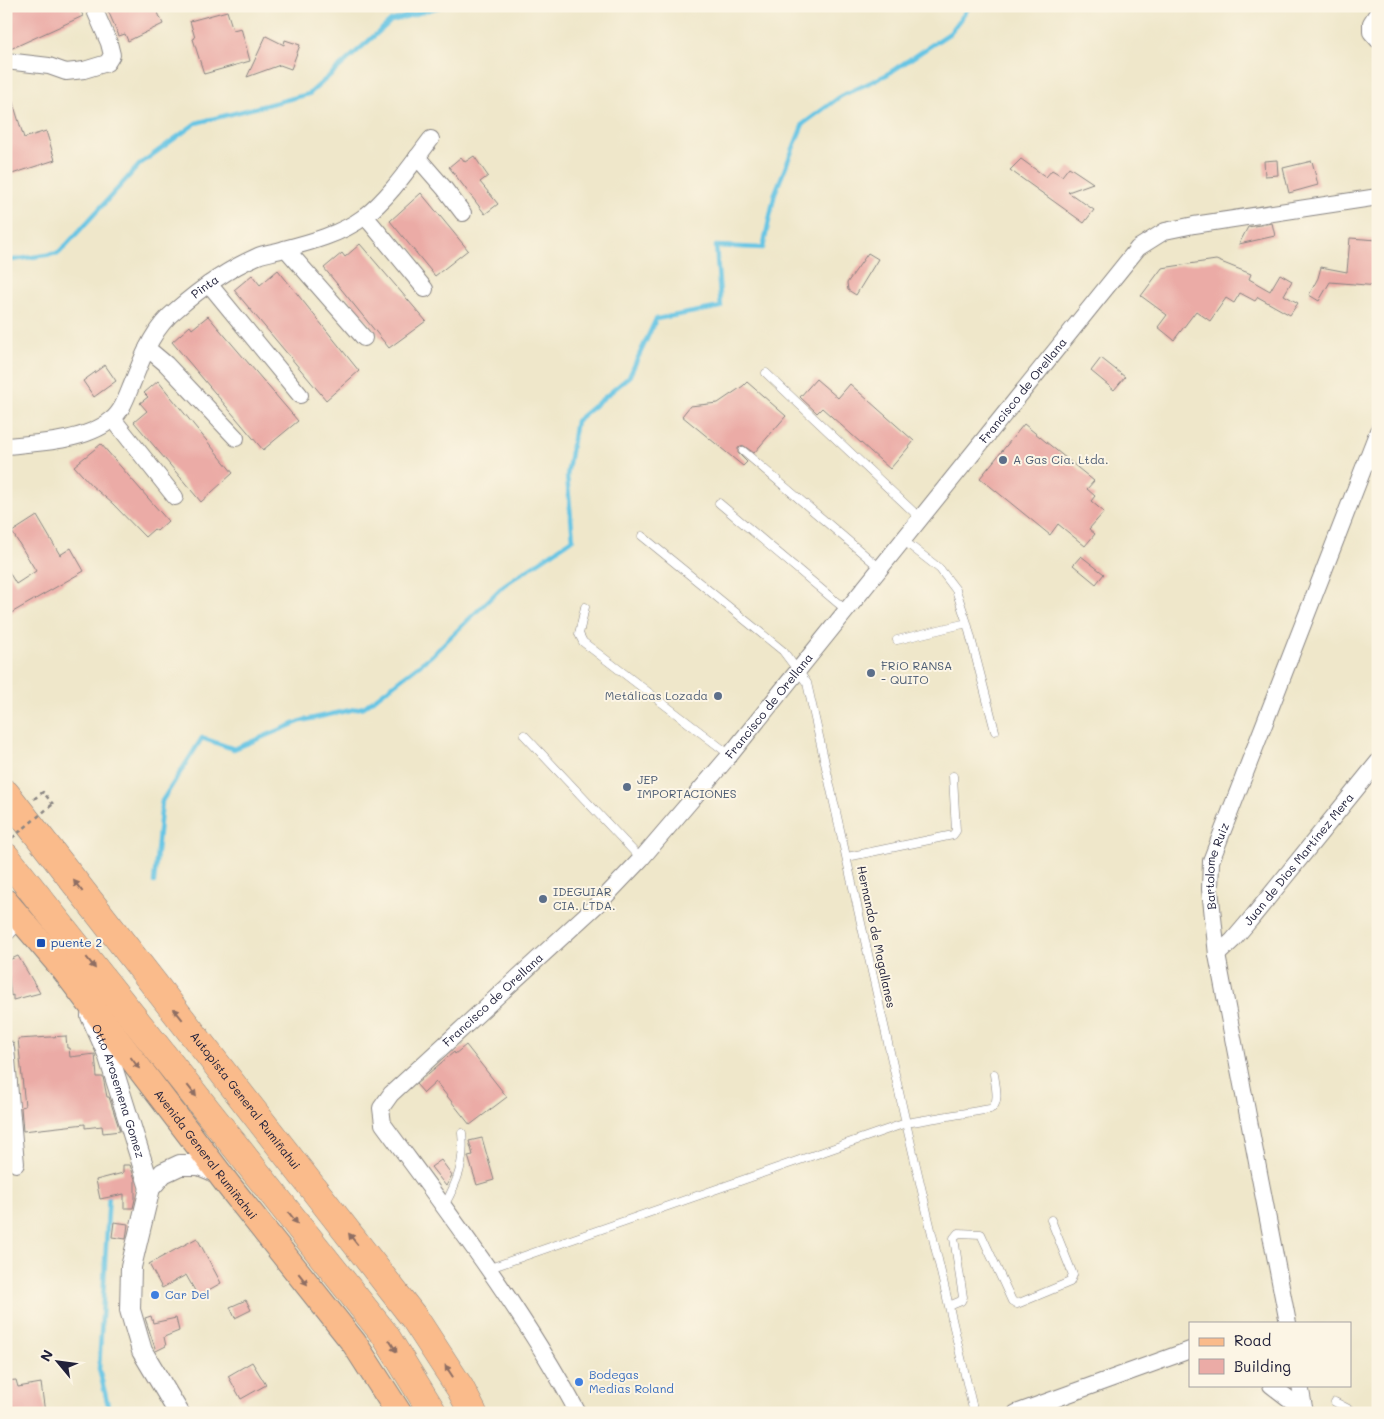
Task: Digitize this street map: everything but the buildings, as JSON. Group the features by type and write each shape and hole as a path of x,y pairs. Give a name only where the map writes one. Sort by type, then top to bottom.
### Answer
{"highway":[{"name":"Autopista General Rumiñahui","path":"6,794 415,1319 460,1388 473,1413"},
{"path":"6,857 385,1334 432,1413"}],"main road":[{"name":"Avenida General Rumiñahui","path":"9,913 65,971 230,1186 354,1343 399,1413"}],"street":[{"path":"6,61 49,66 66,72 107,64 112,55 109,43 93,6"},
{"path":"1378,12 1371,23 1371,32 1378,40"},
{"name":"Pinta","path":"6,446 63,440 99,428 113,419 125,402 147,348 158,328 174,311 209,284 234,268 260,256 326,237 365,216 386,195 431,140"},
{"path":"417,157 463,213"},
{"name":"Francisco de Orellana","path":"578,1413 536,1339 490,1268 383,1124 381,1108 391,1094 601,901 641,859 730,755 1138,248 1165,231 1174,229 1378,197"},
{"path":"365,216 426,289"},
{"path":"286,249 364,338"},
{"path":"209,284 300,394"},
{"path":"147,348 166,364 236,438"},
{"path":"113,419 175,497"},
{"name":"Bartolome Ruiz","path":"1288,1322 1217,955 1210,889 1211,861 1378,431"},
{"name":"Juan de Dios Martínez Mera","path":"1217,955 1250,920 1378,762"},
{"name":"Otto Arosemena Gomez","path":"65,971 89,1012 108,1054 150,1188"},
{"path":"6,1048 16,1164"},
{"path":"179,1413 142,1350 130,1310 131,1267 150,1188 163,1173 180,1165 199,1165 216,1172 230,1186"},
{"path":"1016,1413 1054,1407 1189,1350"},
{"path":"1273,1386 1305,1412"},
{"path":"1300,1386 1305,1412"}],"lane":[{"path":"766,373 920,518"},
{"path":"743,451 880,568"},
{"path":"719,504 846,610"},
{"name":"Hernando de Magallanes","path":"642,536 783,651 807,683 906,1124 974,1413"},
{"path":"903,540 940,569 956,590 967,623 995,732"},
{"path":"585,607 579,634 583,642 730,755"},
{"path":"896,640 967,623"},
{"path":"524,735 641,859"},
{"path":"847,857 953,835 956,831 953,776"},
{"path":"490,1268 906,1124 994,1108 997,1103 994,1074"},
{"path":"444,1206 459,1175 464,1151 462,1133"},
{"path":"949,1306 961,1301 963,1297 954,1238 956,1234 960,1233 981,1234 1012,1301 1017,1304 1070,1282 1073,1275 1051,1220"},
{"path":"1335,1402 1356,1413"}],"path":[{"path":"6,843 53,804 43,792"}],"waterway":[{"path":"6,261 59,253 140,164 196,123 309,94 391,21 442,6"},
{"path":"154,882 162,801 202,738 234,749 301,721 364,707 431,656 504,585 573,539 567,476 576,421 629,377 656,319 721,307 716,246 763,248 775,193 803,124 841,96 886,75 950,33 970,6"},
{"path":"109,1193 99,1369 110,1413"}],"place":[{"name":"A Gas Cia. Ltda.","path":"1003,460"},
{"name":"FRíO RANSA - QUITO","path":"871,673"},
{"name":"Metálicas Lozada","path":"718,696"},
{"name":"JEP IMPORTACIONES","path":"627,787"},
{"name":"IDEGUIAR CIA. LTDA.","path":"543,899"},
{"name":"puente 2","path":"41,943"},
{"name":"Car Del","path":"155,1295"},
{"name":"Bodegas Medias Roland","path":"579,1382"}]}
